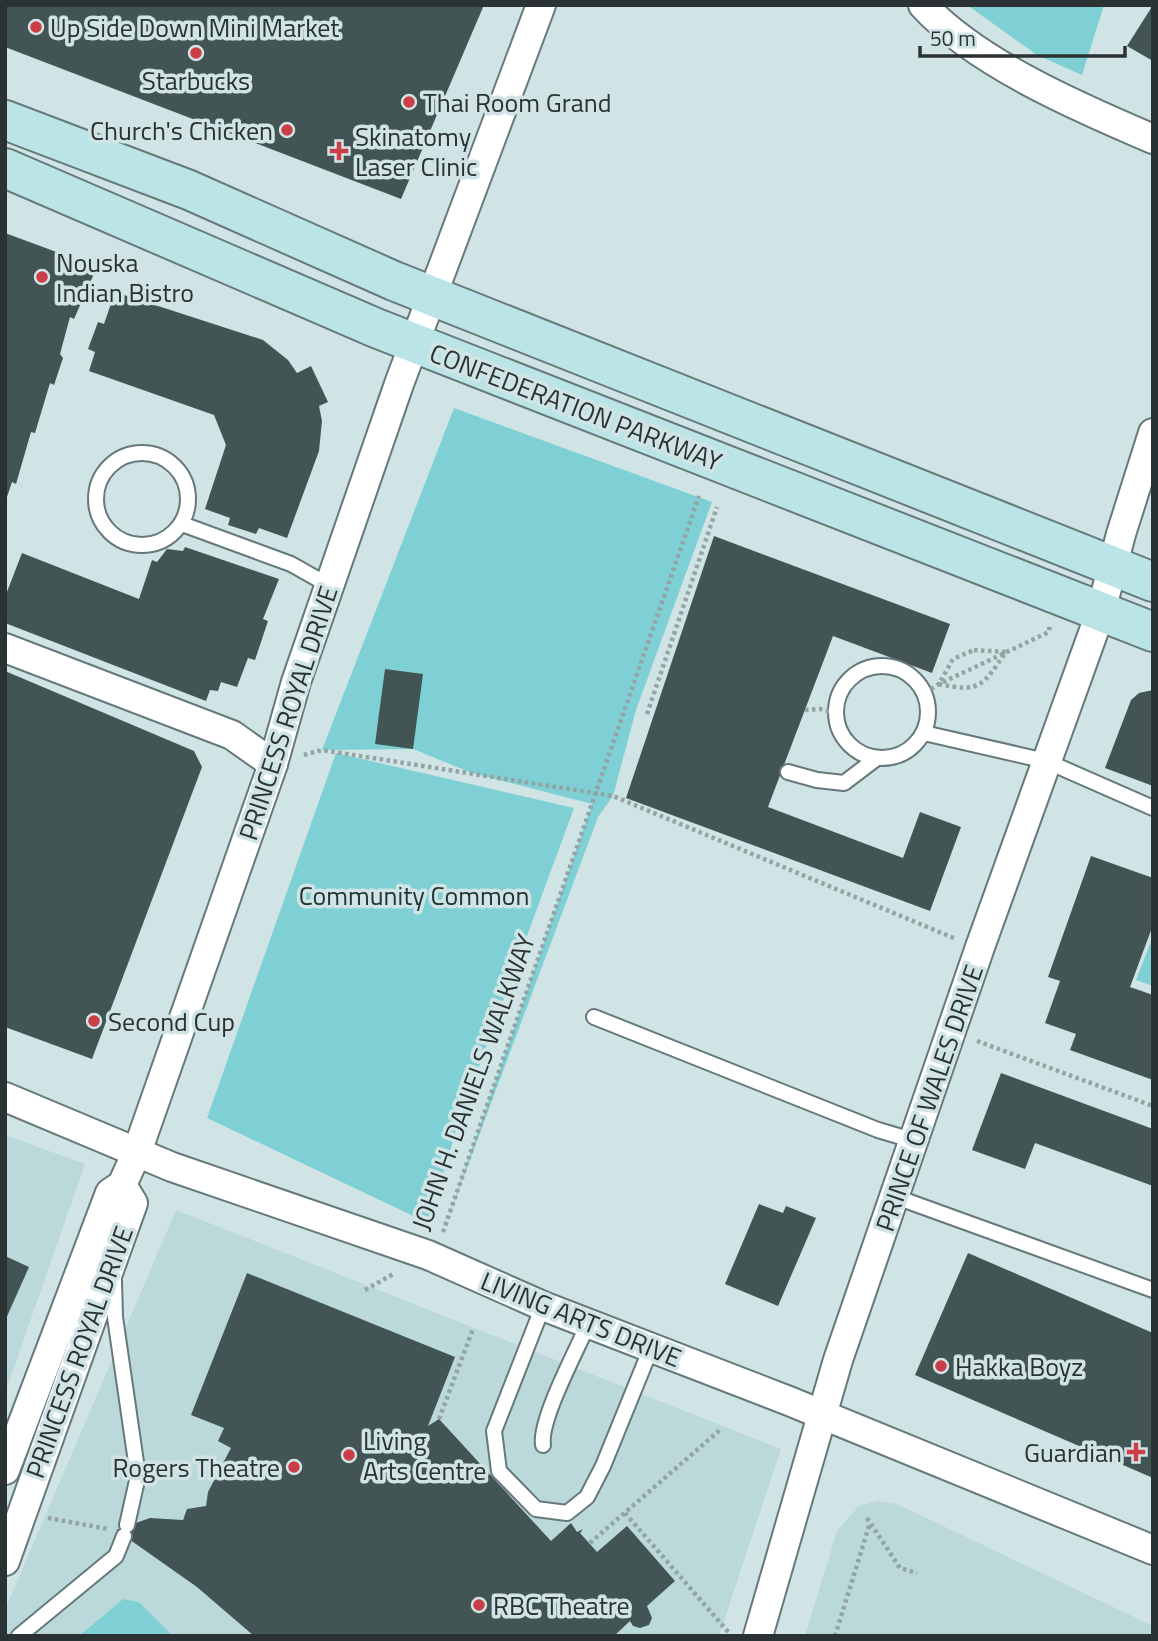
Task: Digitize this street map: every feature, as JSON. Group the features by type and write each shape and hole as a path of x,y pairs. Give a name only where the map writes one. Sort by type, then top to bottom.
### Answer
{"street":[{"name":"PRINCESS ROYAL DRIVE","path":"5,1470 110,1193 122,1185 136,1152 273,764 296,682 414,344 431,296 455,242 541,5"},
{"path":"923,5 947,31 1079,108 1153,139"},
{"name":"CONFEDERATION PARKWAY","path":"5,120 189,190 431,296 1153,582"},
{"name":"CONFEDERATION PARKWAY","path":"5,168 414,344 1153,632"},
{"name":"PRINCE OF WALES DRIVE","path":"758,1636 821,1415 980,947 1101,611 1121,534 1153,433"},
{"path":"5,648 232,735 273,764"},
{"name":"LIVING ARTS DRIVE","path":"5,1097 136,1152 428,1255 543,1306 1153,1550"},
{"name":"PRINCESS ROYAL DRIVE","path":"5,1561 133,1203 122,1185"}],"lane":[{"path":"139,452 154,454 167,460 179,469 186,482 189,496 182,524 160,542 138,545 117,539 102,523 96,502 103,474 125,456 139,452"},
{"path":"182,524 291,564 330,586"},
{"path":"888,665 904,670 917,680 925,693 929,720 924,733 912,747 896,756 877,758 859,752 847,742 839,729 836,713 838,697 846,683 858,672 872,666 888,665"},
{"path":"924,733 1046,761 1153,808"},
{"path":"788,772 817,780 844,783 877,758"},
{"path":"594,1017 878,1130 915,1141"},
{"path":"896,1197 1153,1290"},
{"path":"19,1636 116,1556 138,1476 115,1317 113,1253"},
{"path":"543,1306 494,1431 499,1471 536,1509 567,1513 587,1496 603,1466 651,1348"},
{"path":"543,1445 541,1435 548,1414 589,1324"}],"path":[{"name":"JOHN H. DANIELS WALKWAY","path":"365,1290 428,1255 444,1230 699,496"},
{"path":"647,714 717,507"},
{"path":"925,693 1049,632"},
{"path":"939,684 953,659 974,650 1006,652"},
{"path":"939,684 967,690 986,681 1006,652"},
{"path":"805,710 820,709 836,713"},
{"path":"273,764 323,750 596,792 980,947"},
{"path":"952,1034 1153,1106"},
{"path":"439,1419 473,1329"},
{"path":"590,1543 722,1429"},
{"path":"625,1513 732,1635"},
{"path":"45,1518 122,1530"},
{"path":"835,1636 869,1521 900,1568 917,1573"}],"shaded area":[{"path":"5,1135 85,1164 5,1393"},
{"path":"176,1210 781,1449 719,1636 173,1636 139,1602 123,1599 79,1636 6,1636 5,1610"},
{"path":"878,1501 897,1504 1153,1626 1153,1636 805,1636 837,1531 859,1506"}],"green space":[{"path":"967,5 1104,5 1082,75 1037,55"},
{"name":"Community Common","path":"454,408 712,502 636,710 613,796 598,817 444,1229 592,804 472,773 413,749 322,750"},
{"name":"Community Common","path":"336,753 574,808 460,1118 428,1223 207,1118"},
{"path":"1153,936 1153,986 1136,980"},
{"path":"123,1599 139,1602 173,1636 79,1636"}],"building":[{"path":"5,5 484,5 401,199 5,47"},
{"path":"1153,5 1153,61 1127,46"},
{"path":"5,233 97,267 74,319 70,317 60,354 63,358 54,385 50,383 35,433 31,432 16,484 12,482 6,500"},
{"path":"115,292 263,340 288,360 297,373 311,366 328,402 319,406 322,421 319,451 287,538 259,528 256,534 228,525 230,518 205,509 226,445 214,415 89,371 95,352 88,349 98,322 104,324"},
{"path":"714,536 950,624 932,673 833,636 768,807 903,858 920,812 961,827 930,911 626,798"},
{"path":"185,547 279,579 263,619 268,621 255,660 248,658 237,687 221,682 218,691 210,690 206,701 5,623 5,597 22,553 139,599 152,560 157,562 167,549 183,551"},
{"path":"385,669 423,674 413,749 375,744"},
{"path":"5,671 194,751 202,767 92,1059 5,1027"},
{"path":"1153,690 1153,786 1105,768 1131,700 1139,693"},
{"path":"1091,856 1153,878 1153,925 1130,987 1153,995 1153,1080 1070,1050 1076,1034 1045,1023 1060,981 1048,977"},
{"path":"1001,1073 1153,1129 1153,1186 1035,1143 1025,1169 972,1150"},
{"path":"759,1204 783,1213 786,1206 816,1218 778,1306 725,1284"},
{"path":"968,1253 1153,1333 1153,1478 915,1375"},
{"path":"5,1256 29,1267 5,1321"},
{"name":"Living Arts Centre","path":"247,1273 455,1357 428,1426 439,1419 551,1541 571,1523 577,1532 583,1529 580,1533 597,1552 627,1526 675,1581 647,1606 652,1618 649,1625 640,1628 633,1626 630,1621 614,1636 254,1636 197,1587 116,1530 150,1518 183,1520 187,1509 206,1506 208,1492 231,1448 218,1441 224,1428 191,1415"}],"place":[{"name":"Up Side Down Mini Market","path":"36,27"},
{"name":"Starbucks","path":"196,53"},
{"name":"Thai Room Grand","path":"409,102"},
{"name":"Church's Chicken","path":"287,130"},
{"name":"Skinatomy Laser Clinic","path":"339,151"},
{"name":"Nouska Indian Bistro","path":"42,277"},
{"name":"Second Cup","path":"94,1021"},
{"name":"Hakka Boyz","path":"941,1366"},
{"name":"Guardian","path":"1136,1452"},
{"name":"Living Arts Centre","path":"349,1455"},
{"name":"Rogers Theatre","path":"294,1467"},
{"name":"RBC Theatre","path":"479,1605"}]}
